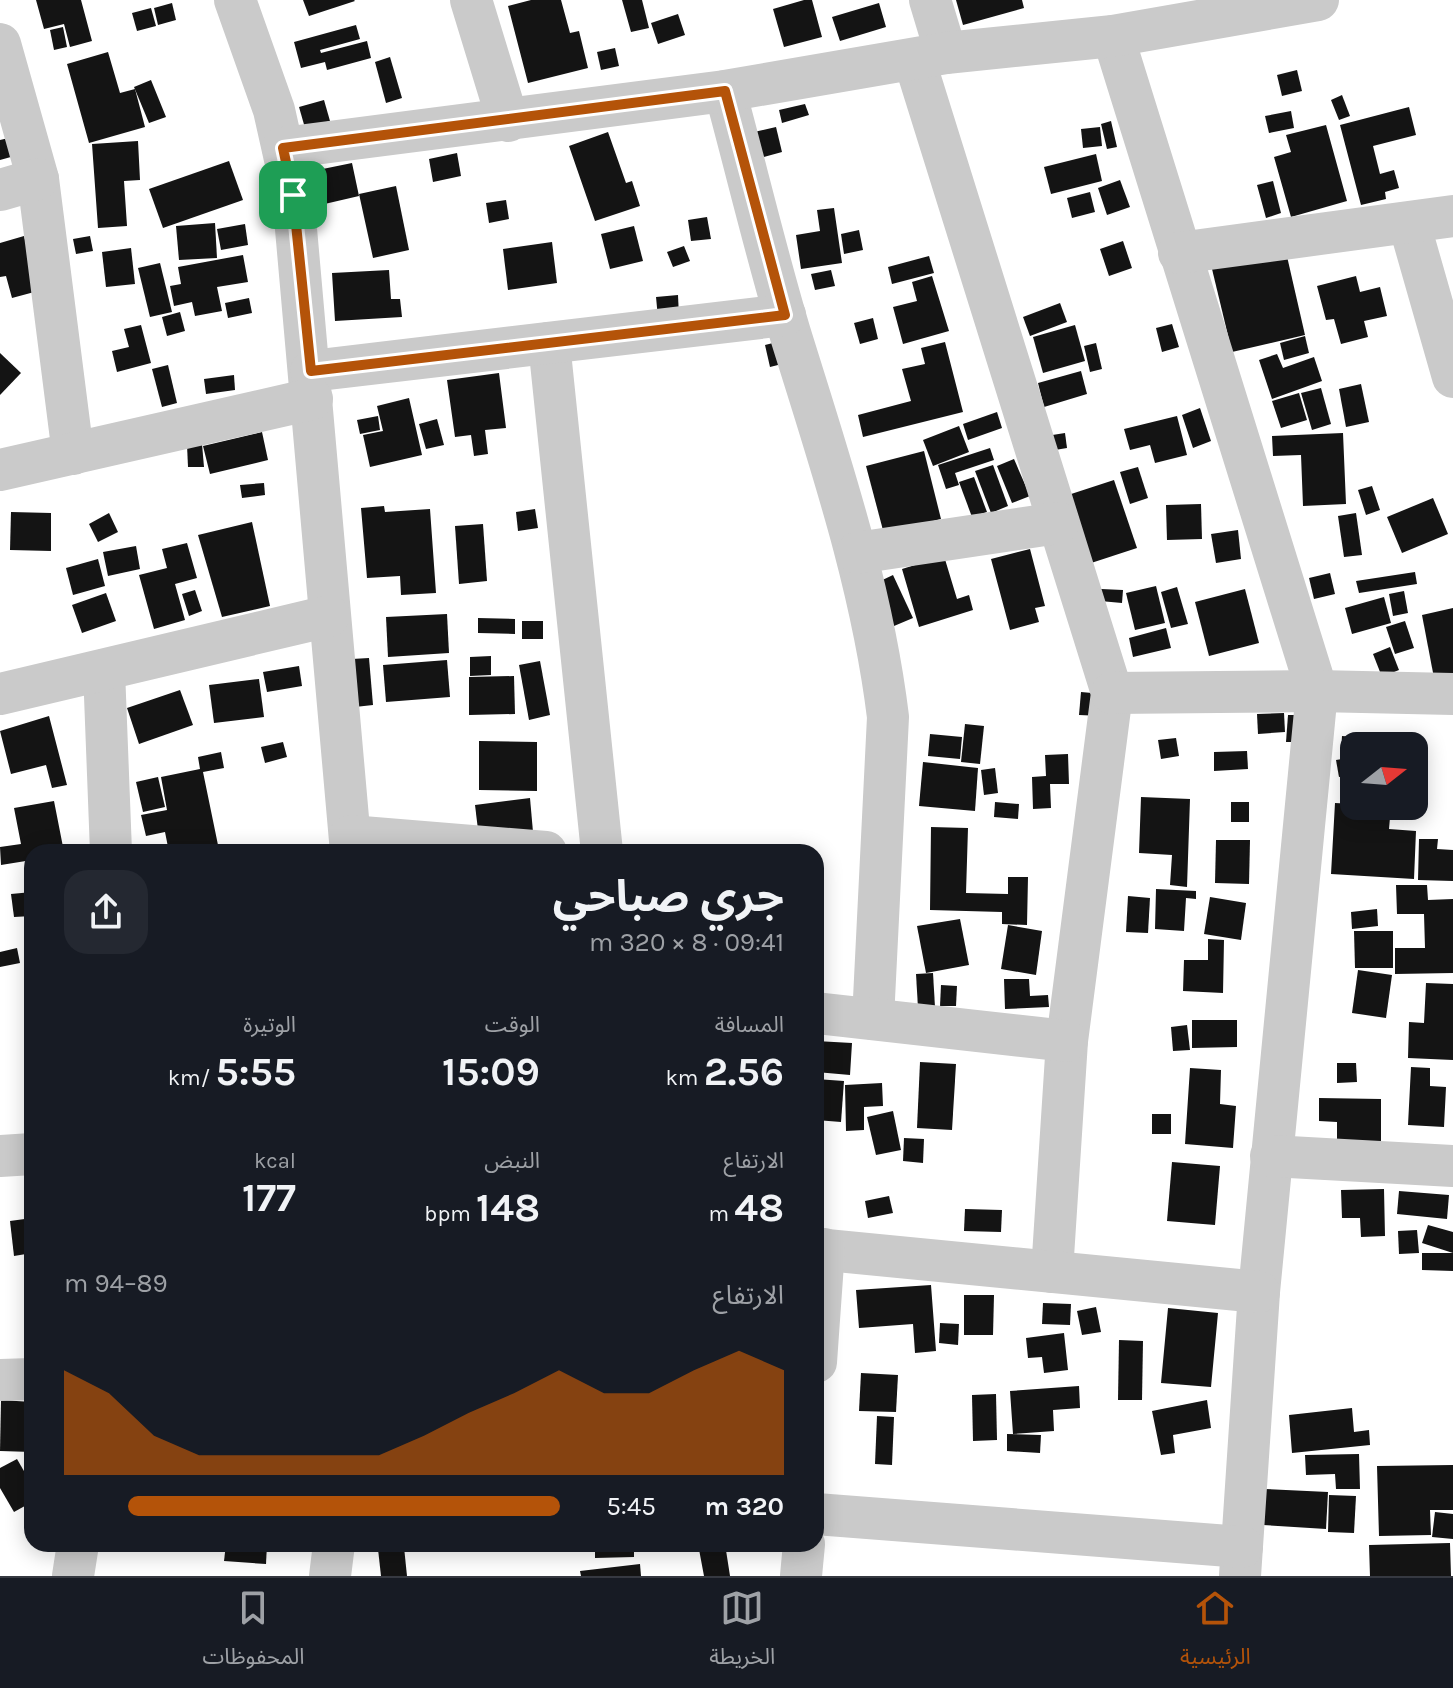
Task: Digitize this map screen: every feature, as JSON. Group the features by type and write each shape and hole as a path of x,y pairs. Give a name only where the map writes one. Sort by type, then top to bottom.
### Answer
{"street":[{"path":"235,0 274,110 293,195 351,844"},
{"path":"471,0 508,121"},
{"path":"930,0 930,56 1058,523 1112,693 1067,1041 1052,1272"},
{"path":"283,148 725,91 930,56 1113,36 1318,0"},
{"path":"824,1515 1241,1562 1259,1292 1317,691 1113,36"},
{"path":"0,44 19,184 73,454"},
{"path":"725,91 785,315 857,553 888,717 873,1019"},
{"path":"1179,253 1453,216"},
{"path":"1409,223 1453,377"},
{"path":"0,470 73,454 312,385 549,343 785,315"},
{"path":"549,343 601,844"},
{"path":"857,553 1058,523"},
{"path":"0,694 329,616"},
{"path":"104,670 111,844"},
{"path":"1112,693 1317,691 1453,694"},
{"path":"824,1014 1067,1041"},
{"path":"0,1156 24,1154"},
{"path":"1271,1156 1453,1166"},
{"path":"824,1249 1259,1292"},
{"path":"0,1380 24,1379"},
{"path":"73,1576 77,1552"},
{"path":"330,1576 333,1552"},
{"path":"801,1576 803,1552"}],"building":[{"path":"36,0 81,0 92,41 70,47 64,24 44,29"},
{"path":"303,0 354,0 355,1 309,16"},
{"path":"531,0 561,0 570,33 579,31 588,68 528,83 508,6"},
{"path":"622,0 642,0 649,28 631,32"},
{"path":"812,0 822,37 784,47 773,9"},
{"path":"956,0 1022,0 1024,8 963,25"},
{"path":"172,3 176,20 158,25 154,8"},
{"path":"879,3 886,27 840,41 832,17"},
{"path":"151,8 156,26 137,31 132,13"},
{"path":"678,14 685,35 658,44 651,23"},
{"path":"356,25 360,39 320,50 321,53 367,41 371,58 327,70 325,62 301,68 294,42"},
{"path":"63,27 67,47 54,50 50,30"},
{"path":"615,48 619,66 601,70 597,52"},
{"path":"108,52 120,93 135,89 145,127 89,143 67,64"},
{"path":"390,57 402,98 386,103 375,62"},
{"path":"1297,70 1302,91 1282,96 1277,75"},
{"path":"151,80 166,117 149,123 134,87"},
{"path":"1342,95 1350,116 1339,120 1331,100"},
{"path":"324,100 330,121 305,128 299,107"},
{"path":"805,104 809,115 782,123 779,110"},
{"path":"1409,107 1416,135 1373,146 1380,174 1394,170 1399,188 1385,192 1386,199 1361,205 1340,125"},
{"path":"1291,111 1294,128 1269,133 1265,116"},
{"path":"1111,121 1117,147 1107,149 1101,124"},
{"path":"1326,125 1347,201 1291,217 1274,157 1291,152 1286,135"},
{"path":"776,127 782,152 760,158 754,132"},
{"path":"1100,127 1102,146 1083,148 1081,129"},
{"path":"608,132 626,183 632,181 640,206 595,221 569,146"},
{"path":"13,137 18,155 0,160 0,140"},
{"path":"138,141 140,180 124,181 127,226 98,228 92,144"},
{"path":"457,153 461,176 433,182 429,159"},
{"path":"1096,154 1102,181 1051,194 1044,167"},
{"path":"229,161 243,200 163,228 149,189"},
{"path":"352,163 359,196 316,206 308,172"},
{"path":"1120,180 1130,207 1107,215 1098,188"},
{"path":"1273,181 1281,213 1266,218 1257,185"},
{"path":"396,186 409,250 373,258 359,194"},
{"path":"1090,192 1095,212 1072,218 1067,198"},
{"path":"506,200 509,219 489,223 486,203"},
{"path":"834,208 842,263 801,269 796,235 820,231 817,210"},
{"path":"707,217 711,239 691,241 688,220"},
{"path":"215,223 217,258 179,260 176,226"},
{"path":"245,224 248,245 221,250 217,229"},
{"path":"634,226 643,261 610,269 601,234"},
{"path":"859,230 863,250 844,254 841,234"},
{"path":"24,236 38,291 12,298 6,276 0,277 0,243"},
{"path":"90,236 93,251 76,254 73,239"},
{"path":"1123,241 1132,268 1109,276 1100,249"},
{"path":"552,242 557,283 508,290 503,249"},
{"path":"684,246 690,261 673,267 667,252"},
{"path":"131,248 135,284 106,287 102,252"},
{"path":"1286,252 1305,335 1232,352 1212,269"},
{"path":"243,255 248,282 217,287 222,311 195,316 192,302 174,306 170,286 181,284 178,267"},
{"path":"929,256 934,273 892,284 888,267"},
{"path":"160,263 172,312 150,317 138,268"},
{"path":"389,270 391,299 400,299 402,317 335,321 332,273"},
{"path":"831,270 835,286 815,290 811,274"},
{"path":"932,276 949,331 903,344 893,307 917,301 912,282"},
{"path":"1356,276 1360,292 1380,287 1387,316 1364,321 1368,337 1341,344 1334,319 1326,320 1317,286"},
{"path":"678,295 679,317 658,318 656,297"},
{"path":"249,298 252,313 228,318 225,303"},
{"path":"1060,303 1067,322 1030,336 1023,317"},
{"path":"180,312 185,331 167,336 162,317"},
{"path":"873,318 878,339 860,344 854,323"},
{"path":"1172,324 1179,347 1162,352 1156,328"},
{"path":"141,325 151,363 117,372 112,351 129,347 124,329"},
{"path":"1075,325 1085,361 1043,373 1033,337"},
{"path":"1305,336 1309,353 1284,360 1280,343"},
{"path":"777,342 782,364 770,367 765,345"},
{"path":"945,342 963,412 863,437 858,415 911,401 902,369 925,364 921,348"},
{"path":"1096,343 1102,369 1090,372 1084,346"},
{"path":"0,353 21,373 0,395"},
{"path":"1277,354 1283,368 1314,357 1322,381 1272,399 1259,360"},
{"path":"168,365 177,403 162,407 152,369"},
{"path":"1081,371 1087,394 1044,407 1038,383"},
{"path":"499,373 506,428 485,430 488,454 474,456 471,435 455,437 447,380"},
{"path":"234,375 235,390 206,394 204,379"},
{"path":"1361,384 1369,422 1346,427 1339,389"},
{"path":"1321,388 1331,424 1312,430 1301,393"},
{"path":"1299,393 1307,420 1281,428 1272,401"},
{"path":"409,398 422,455 370,467 363,435 383,431 377,406"},
{"path":"1200,408 1211,441 1193,448 1182,415"},
{"path":"997,412 1002,428 968,440 963,424"},
{"path":"378,416 380,430 360,434 357,420"},
{"path":"1177,416 1187,455 1155,463 1150,445 1130,450 1124,429"},
{"path":"437,419 444,445 426,449 419,424"},
{"path":"959,426 969,452 933,466 923,440"},
{"path":"262,432 268,460 210,474 203,446"},
{"path":"1065,433 1067,448 1049,451 1046,436"},
{"path":"1343,433 1346,504 1303,506 1301,455 1273,456 1272,436"},
{"path":"202,444 204,467 188,467 187,445"},
{"path":"990,448 994,460 955,473 959,485 946,489 938,465"},
{"path":"924,451 941,519 884,534 866,466"},
{"path":"1014,459 1030,496 1012,503 997,466"},
{"path":"993,465 1008,506 991,513 975,471"},
{"path":"1138,467 1148,498 1130,504 1120,472"},
{"path":"974,477 987,512 972,517 959,482"},
{"path":"1114,480 1137,548 1085,565 1065,496"},
{"path":"264,483 265,495 242,498 240,485"},
{"path":"1372,486 1380,510 1366,515 1358,490"},
{"path":"1433,498 1448,534 1402,553 1387,517"},
{"path":"1201,504 1202,539 1167,540 1166,505"},
{"path":"384,506 385,512 430,509 436,593 401,595 400,576 367,578 361,508"},
{"path":"535,509 538,528 518,531 516,512"},
{"path":"11,512 51,513 51,551 10,550"},
{"path":"109,513 118,532 98,542 89,524"},
{"path":"1356,513 1362,555 1344,557 1338,516"},
{"path":"252,522 270,606 222,617 198,535"},
{"path":"483,524 487,581 459,584 455,526"},
{"path":"1238,530 1241,559 1216,563 1211,534"},
{"path":"187,543 197,578 175,584 185,620 154,629 139,575 167,568 162,549"},
{"path":"136,546 140,569 108,576 103,552"},
{"path":"1030,549 1045,606 1035,608 1039,622 1010,630 991,559"},
{"path":"944,556 957,599 969,595 973,610 919,627 902,569"},
{"path":"98,559 105,586 73,595 66,568"},
{"path":"1415,572 1417,584 1359,593 1356,581"},
{"path":"1330,573 1335,594 1314,599 1309,578"},
{"path":"893,575 913,618 894,626 874,584"},
{"path":"1156,586 1165,623 1135,630 1126,593"},
{"path":"1177,587 1188,624 1171,628 1161,592"},
{"path":"1101,589 1123,590 1122,603 1100,601"},
{"path":"1245,589 1259,643 1209,656 1195,602"},
{"path":"195,590 202,611 189,616 182,594"},
{"path":"1404,591 1408,613 1393,616 1389,594"},
{"path":"106,593 116,621 82,633 72,605"},
{"path":"1384,597 1391,623 1352,634 1345,608"},
{"path":"1453,608 1453,673 1434,678 1422,615"},
{"path":"447,614 449,653 388,657 386,617"},
{"path":"478,618 515,619 515,634 478,633"},
{"path":"522,621 543,621 543,639 522,639"},
{"path":"1405,621 1414,648 1395,654 1386,627"},
{"path":"1166,628 1171,648 1133,657 1129,638"},
{"path":"1390,647 1399,670 1382,677 1373,654"},
{"path":"491,656 491,675 470,676 470,657"},
{"path":"369,658 373,705 355,707 352,659"},
{"path":"447,660 450,697 386,702 383,665"},
{"path":"540,661 550,715 529,720 519,665"},
{"path":"299,666 302,686 267,692 263,672"},
{"path":"514,676 515,714 469,715 469,677"},
{"path":"259,679 264,717 214,723 209,685"},
{"path":"180,690 193,725 139,744 127,708"},
{"path":"1081,692 1103,694 1102,716 1079,715"},
{"path":"1284,713 1285,732 1258,734 1257,714"},
{"path":"1288,715 1300,715 1298,742 1286,742"},
{"path":"49,716 67,785 52,788 46,765 11,774 0,731"},
{"path":"965,724 984,726 980,764 961,762"},
{"path":"930,734 962,737 960,759 928,756"},
{"path":"1176,738 1179,756 1161,759 1158,740"},
{"path":"479,741 537,742 537,791 479,790"},
{"path":"283,742 287,757 265,763 261,747"},
{"path":"1247,751 1248,769 1214,771 1214,752"},
{"path":"221,752 224,768 203,772 218,844 167,844 165,832 146,836 141,815 167,810 161,777 200,769 198,757"},
{"path":"1068,754 1069,784 1050,784 1051,808 1033,809 1032,777 1046,776 1045,755"},
{"path":"1340,759 1340,777 1339,777 1336,760"},
{"path":"923,762 978,768 975,811 919,806"},
{"path":"995,768 998,793 984,795 981,770"},
{"path":"158,777 165,807 143,812 136,782"},
{"path":"1141,797 1190,799 1187,887 1170,885 1172,855 1139,853"},
{"path":"530,798 533,832 479,838 475,805"},
{"path":"54,801 62,844 24,844 24,861 1,865 0,847 21,844 14,808"},
{"path":"995,802 1019,804 1018,819 994,817"},
{"path":"1231,802 1249,802 1249,822 1231,822"},
{"path":"1335,803 1340,803 1340,820 1390,820 1389,829 1416,831 1414,879 1331,874"},
{"path":"931,827 968,828 966,893 1008,894 1008,877 1028,877 1027,925 1002,924 1002,912 930,910"},
{"path":"1419,839 1438,839 1437,849 1453,850 1453,881 1418,880"},
{"path":"1216,840 1250,840 1249,884 1215,883"},
{"path":"1396,885 1427,885 1428,900 1453,899 1453,973 1395,974 1395,948 1425,948 1424,914 1397,914"},
{"path":"1156,889 1196,891 1196,899 1186,898 1184,931 1155,929"},
{"path":"24,893 24,916 14,917 11,894"},
{"path":"1128,896 1150,898 1148,933 1126,932"},
{"path":"1210,897 1246,903 1241,940 1204,934"},
{"path":"1377,909 1378,926 1352,929 1351,912"},
{"path":"960,919 969,965 926,973 917,926"},
{"path":"1008,925 1042,931 1036,975 1001,969"},
{"path":"1354,931 1393,931 1393,968 1355,968"},
{"path":"1208,939 1224,940 1223,993 1183,991 1184,960 1208,960"},
{"path":"17,948 20,963 0,967 0,952"},
{"path":"1358,970 1392,975 1386,1018 1352,1013"},
{"path":"933,973 935,1007 918,1008 916,974"},
{"path":"1004,979 1029,979 1030,996 1048,995 1049,1007 1005,1009"},
{"path":"1426,983 1453,984 1453,1060 1408,1058 1409,1022 1424,1023"},
{"path":"941,985 957,986 956,1006 940,1006"},
{"path":"1192,1020 1237,1020 1237,1047 1192,1048"},
{"path":"1187,1025 1190,1050 1173,1051 1171,1027"},
{"path":"824,1041 852,1043 850,1075 824,1073"},
{"path":"920,1062 956,1064 952,1130 917,1128"},
{"path":"1337,1063 1356,1063 1357,1082 1337,1083"},
{"path":"1411,1067 1430,1068 1430,1086 1446,1087 1444,1127 1408,1125"},
{"path":"1190,1068 1221,1070 1220,1104 1236,1106 1233,1148 1185,1144"},
{"path":"824,1080 844,1081 841,1122 824,1121"},
{"path":"882,1083 883,1106 864,1107 864,1130 846,1131 845,1085"},
{"path":"1319,1098 1381,1099 1381,1147 1337,1146 1337,1122 1319,1121"},
{"path":"893,1111 901,1150 876,1155 867,1117"},
{"path":"1152,1114 1171,1114 1171,1134 1152,1134"},
{"path":"904,1138 924,1139 923,1163 903,1161"},
{"path":"1172,1162 1220,1166 1215,1225 1167,1221"},
{"path":"1384,1189 1385,1236 1361,1237 1360,1218 1342,1218 1341,1190"},
{"path":"1399,1191 1449,1195 1447,1219 1397,1214"},
{"path":"889,1196 893,1213 868,1218 865,1201"},
{"path":"965,1209 1002,1210 1001,1232 964,1231"},
{"path":"24,1219 24,1254 14,1256 10,1221"},
{"path":"1428,1225 1453,1232 1453,1253 1422,1243"},
{"path":"1417,1230 1419,1253 1399,1254 1398,1231"},
{"path":"1422,1253 1453,1253 1453,1271 1422,1270"},
{"path":"931,1285 936,1351 915,1353 913,1324 859,1328 856,1290"},
{"path":"964,1295 994,1295 993,1335 964,1335"},
{"path":"1043,1303 1071,1304 1070,1325 1042,1324"},
{"path":"1096,1307 1101,1332 1082,1335 1077,1311"},
{"path":"1168,1308 1218,1313 1211,1387 1161,1383"},
{"path":"940,1323 959,1324 958,1345 939,1343"},
{"path":"1064,1333 1068,1370 1044,1373 1042,1357 1028,1358 1026,1338"},
{"path":"1119,1340 1143,1341 1142,1400 1118,1400"},
{"path":"861,1373 898,1375 896,1412 859,1411"},
{"path":"1079,1386 1080,1408 1053,1410 1054,1431 1013,1434 1010,1391"},
{"path":"996,1394 997,1440 973,1441 972,1395"},
{"path":"1,1400 24,1401 24,1452 0,1451"},
{"path":"1207,1400 1211,1428 1173,1435 1175,1453 1161,1455 1152,1411"},
{"path":"1352,1408 1354,1432 1369,1430 1370,1445 1292,1453 1289,1415"},
{"path":"877,1416 894,1417 892,1465 875,1464"},
{"path":"1007,1434 1041,1435 1040,1453 1007,1451"},
{"path":"1359,1454 1360,1489 1336,1489 1335,1474 1306,1475 1305,1455"},
{"path":"17,1459 24,1471 24,1506 14,1512 0,1488 0,1468"},
{"path":"1453,1465 1453,1510 1430,1510 1431,1535 1379,1536 1377,1466"},
{"path":"1265,1489 1328,1492 1326,1529 1263,1525"},
{"path":"1329,1495 1356,1496 1354,1533 1328,1532"},
{"path":"1435,1512 1453,1514 1453,1539 1432,1537"},
{"path":"1450,1543 1451,1576 1370,1576 1369,1545"},
{"path":"225,1552 267,1552 266,1564 224,1561"},
{"path":"378,1552 405,1552 407,1576 381,1576"},
{"path":"595,1552 634,1552 634,1557 595,1558"},
{"path":"700,1552 726,1552 730,1576 704,1576"},
{"path":"640,1564 641,1576 581,1576 580,1571"}],"route":[{"path":"725,91 785,315 311,371 293,195 283,148 725,91"}]}
